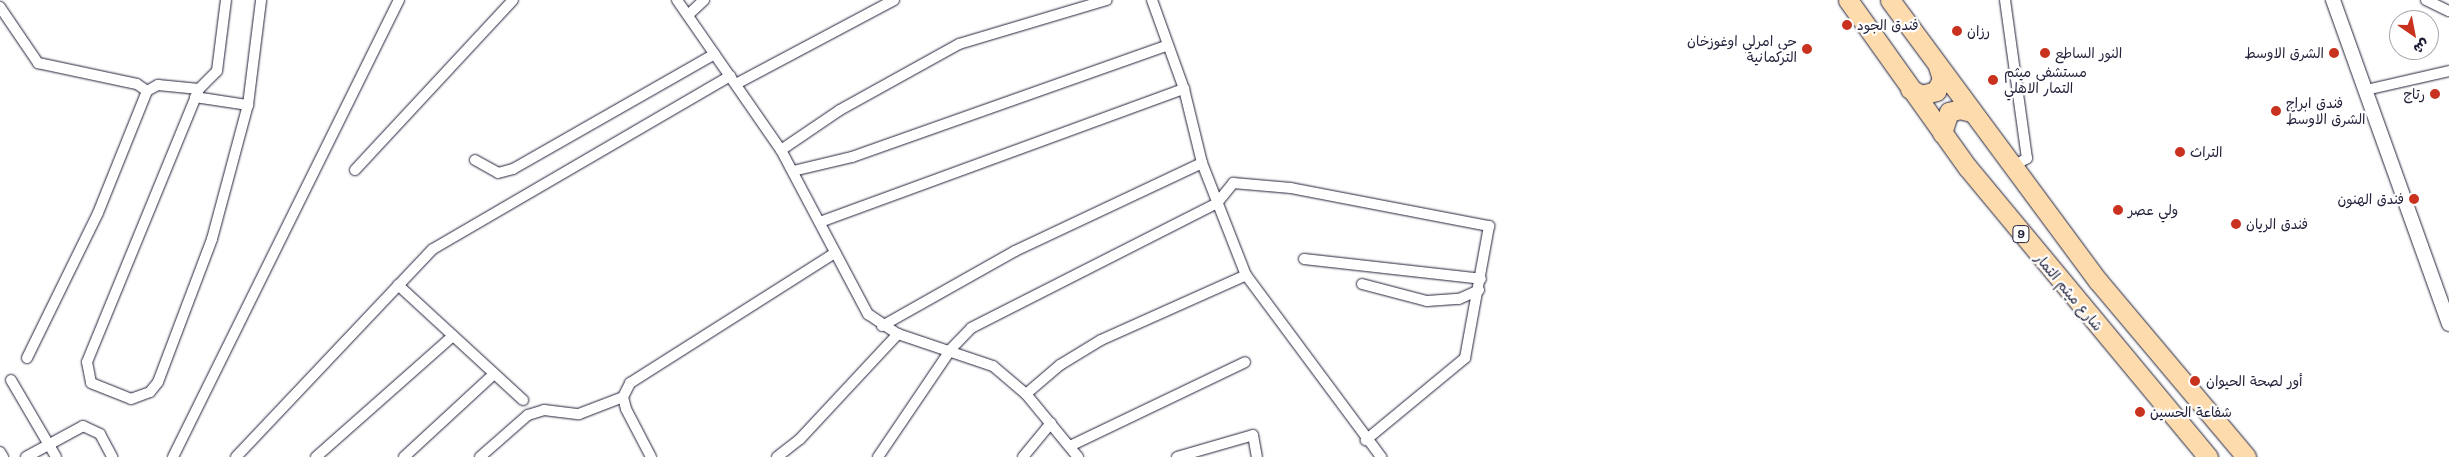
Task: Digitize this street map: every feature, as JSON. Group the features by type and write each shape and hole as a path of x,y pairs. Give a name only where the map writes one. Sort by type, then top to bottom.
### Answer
{"highway":[{"name":"شارع ميثم التمار","path":"1848,0 1942,133 2208,457"},
{"name":"9","path":"1890,0 2010,168 2246,457"},
{"path":"1910,88 1922,95 1936,92 1942,79 1938,66"},
{"path":"1942,133 1949,112 1971,112"}],"street":[{"path":"226,0 217,71 197,93 87,362 86,374 96,388 131,399 150,392 158,382 212,239 248,105 261,0"},
{"path":"173,457 399,0"},
{"path":"355,170 513,0"},
{"path":"677,0 781,150 820,222 855,297 882,326 898,334 951,349 993,366 1026,394 1078,457"},
{"path":"688,15 704,0"},
{"path":"236,457 433,248 733,80 894,0"},
{"path":"781,150 840,110 959,44 1107,0"},
{"path":"1152,0 1184,90 1202,163 1246,275 1366,440 1382,457"},
{"path":"2005,0 2027,158 2010,168"},
{"path":"2333,0 2449,324"},
{"path":"2427,0 2449,11"},
{"path":"0,7 38,63 137,84 147,90"},
{"path":"793,171 852,157 1168,45"},
{"path":"475,160 498,173 513,169 714,54"},
{"path":"2366,90 2449,71"},
{"path":"27,358 98,213 147,90 158,85 248,105"},
{"path":"820,222 1184,90"},
{"path":"882,326 1015,251 1202,163"},
{"path":"878,457 951,349 971,328 1217,203 1233,183 1291,188 1476,221 1489,226 1479,290 1465,358 1366,440"},
{"path":"480,457 528,415 544,410 579,414 624,397 630,383 645,372 835,253"},
{"path":"1304,259 1481,279"},
{"path":"1026,394 1060,365 1101,340 1246,275"},
{"path":"1362,284 1427,301 1459,299 1479,290"},
{"path":"398,285 523,400"},
{"path":"777,457 800,439 898,334"},
{"path":"316,457 453,336"},
{"path":"1070,446 1246,362"},
{"path":"404,457 494,374"},
{"path":"11,380 56,457"},
{"path":"624,397 651,457"},
{"path":"1023,457 1051,423"},
{"path":"26,457 74,430 93,428 112,457"},
{"path":"1177,457 1254,435 1257,457"},
{"path":"0,452 3,457"}],"place":[{"name":"فندق الجود","path":"1847,25"},
{"name":"رزان","path":"1957,31"},
{"name":"حي امرلي اوغوزخان التركمانية","path":"1807,49"},
{"name":"النور الساطع","path":"2045,53"},
{"name":"الشرق الاوسط","path":"2334,53"},
{"name":"مستشفى ميثم التمار الاهلي","path":"1993,80"},
{"name":"رتاج","path":"2435,94"},
{"name":"فندق ابراج الشرق الاوسط","path":"2276,111"},
{"name":"التراث","path":"2180,152"},
{"name":"فندق الهنون","path":"2414,199"},
{"name":"ولي عصر","path":"2118,210"},
{"name":"فندق الريان","path":"2236,224"},
{"name":"أور لصحة الحيوان","path":"2195,381"},
{"name":"شفاعة الحسين","path":"2140,412"}]}
